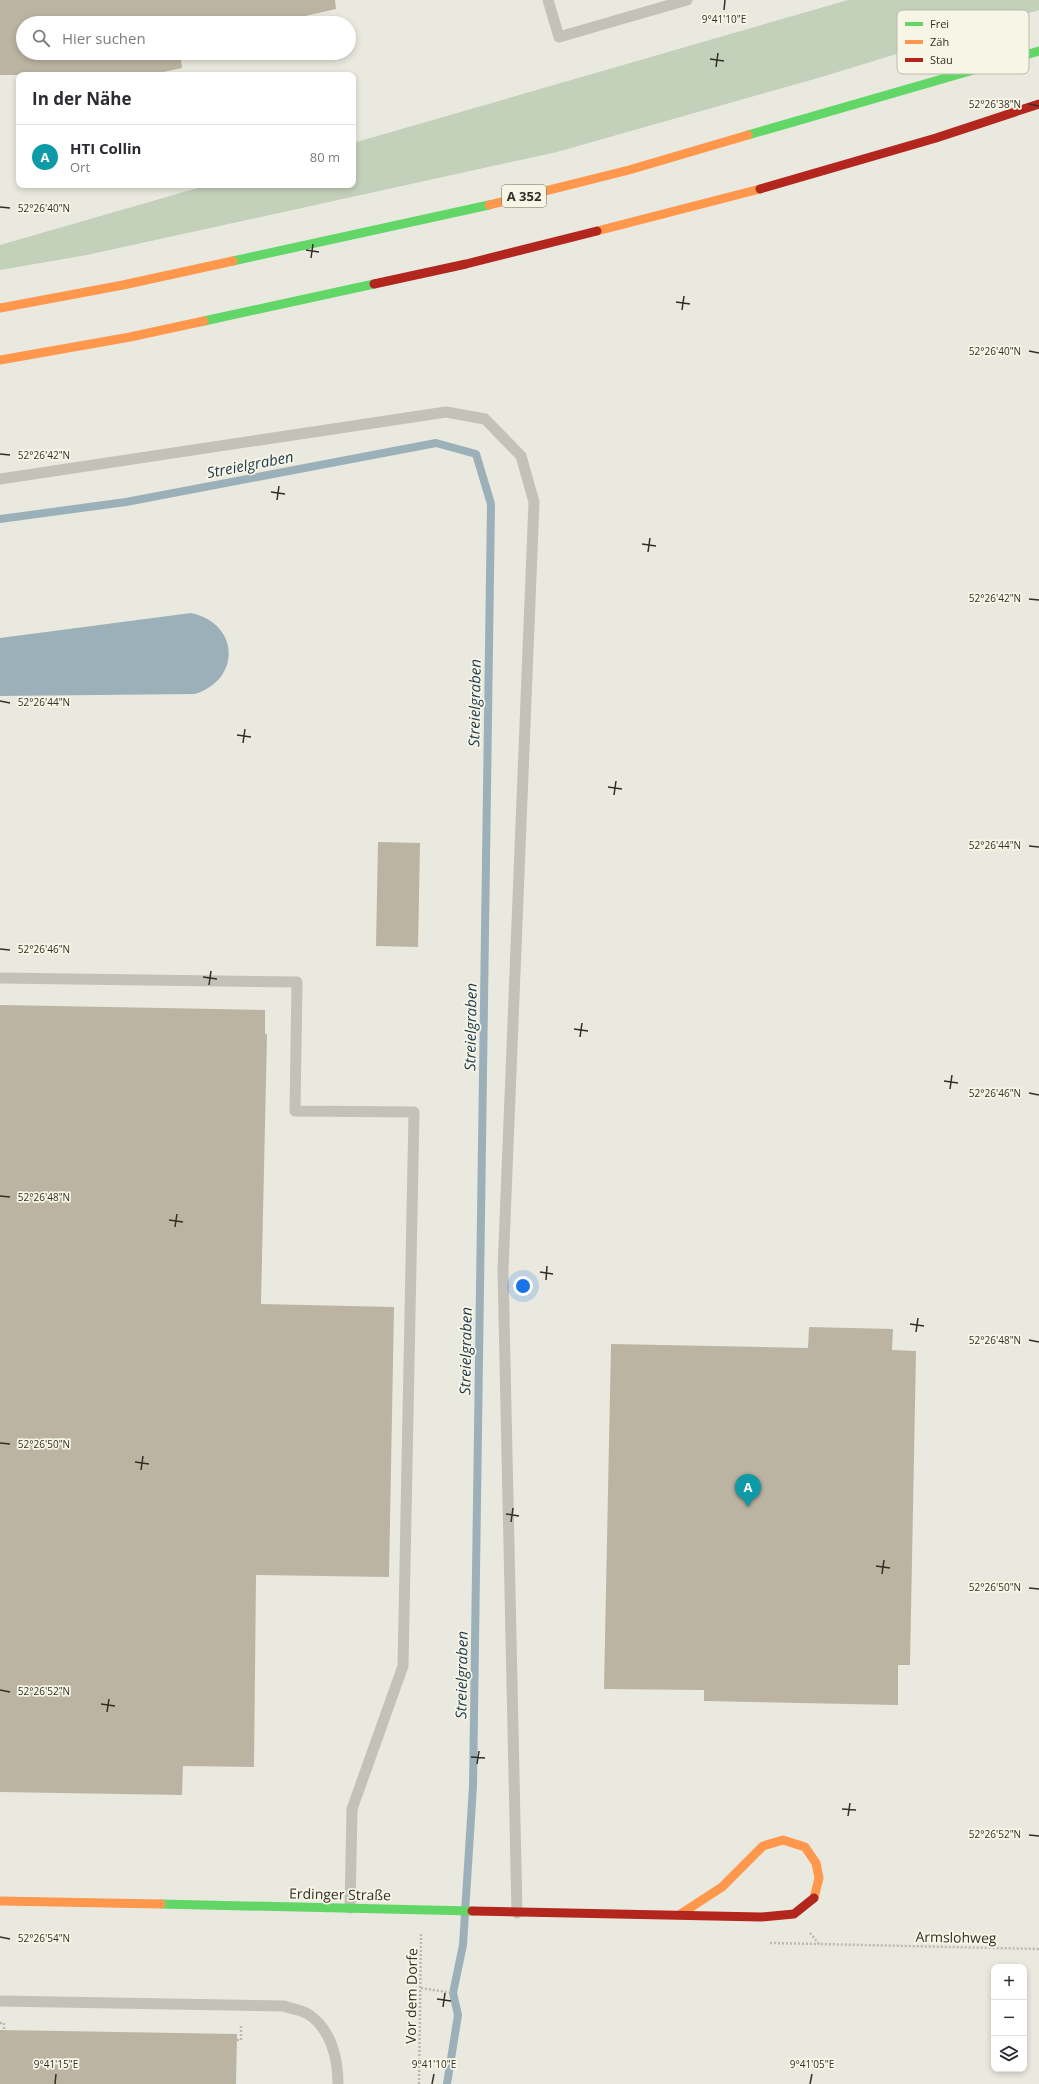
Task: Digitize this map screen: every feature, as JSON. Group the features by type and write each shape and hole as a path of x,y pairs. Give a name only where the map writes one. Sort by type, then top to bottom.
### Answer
{"main road":[{"name":"A 352","path":"1029,53 1039,50"},
{"name":"A 352","path":"0,308 123,285 426,219 622,172 957,74"},
{"path":"0,360 130,337 466,264 703,205 936,138 1039,104"},
{"path":"679,1915 722,1887 763,1846 783,1840 805,1847 816,1863 819,1878 814,1898 794,1914"},
{"name":"Erdinger Straße","path":"0,1901 421,1909 517,1913 761,1916 794,1914"}],"lane":[{"path":"548,0 559,37 661,4 687,0"},
{"path":"0,479 446,412 485,419 521,456 534,502 503,1270 517,1913"},
{"path":"0,978 297,982 295,1111 414,1112 403,1666 352,1809 350,1908"},
{"path":"0,2001 284,2006 308,2014 325,2029 334,2050 338,2084"}],"path":[{"name":"Vor dem Dorfe","path":"419,2084 421,1909"},
{"name":"Armslohweg","path":"794,1914 819,1944 1039,1949"},
{"path":"421,1988 453,1994"},
{"path":"0,2023 4,2023 4,2030"}],"green space":[{"path":"848,0 1039,0 1039,10 1029,13 1029,10 897,10 897,54 825,76 557,152 87,255 0,270 0,245 198,188 356,188 356,142"}],"water":[{"path":"191,613 207,619 218,628 226,639 229,652 227,664 221,676 210,687 195,694 0,696 0,638"}],"building":[{"path":"0,0 335,0 336,9 305,16 16,16 16,60 181,60 182,68 163,72 16,72 16,75 0,75"},
{"path":"378,842 420,843 418,947 376,946"},
{"path":"0,1005 265,1010 265,1034 267,1034 261,1304 394,1307 389,1577 256,1575 254,1767 183,1766 182,1795 0,1792"},
{"path":"809,1327 893,1329 892,1350 916,1351 910,1665 898,1665 898,1705 704,1701 704,1690 604,1689 611,1344 808,1348"},
{"path":"0,2030 237,2034 236,2084 0,2084"}],"waterway":[{"name":"Streielgraben","path":"0,519 126,502 436,443 476,454 491,504 473,1786 463,1945 453,1993 458,2015 447,2084"}],"traffic: fast":[{"path":"1029,54 1039,51"},
{"path":"748,135 959,74"},
{"path":"233,261 489,205"},
{"path":"204,321 374,284"},
{"path":"161,1904 472,1911"}],"traffic: slow":[{"path":"489,205 629,170 748,135"},
{"path":"597,231 760,189"},
{"path":"0,308 123,285 233,261"},
{"path":"0,360 130,337 204,321"},
{"path":"679,1915 722,1887 763,1846 783,1840 805,1847 816,1863 819,1878 814,1898"},
{"path":"0,1901 161,1904"}],"traffic: jam":[{"path":"760,189 936,138 1039,104"},
{"path":"374,284 466,264 597,231"},
{"path":"472,1911 761,1917 794,1914 814,1898"}],"place":[{"name":"HTI Collin","path":"748,1507"}]}
